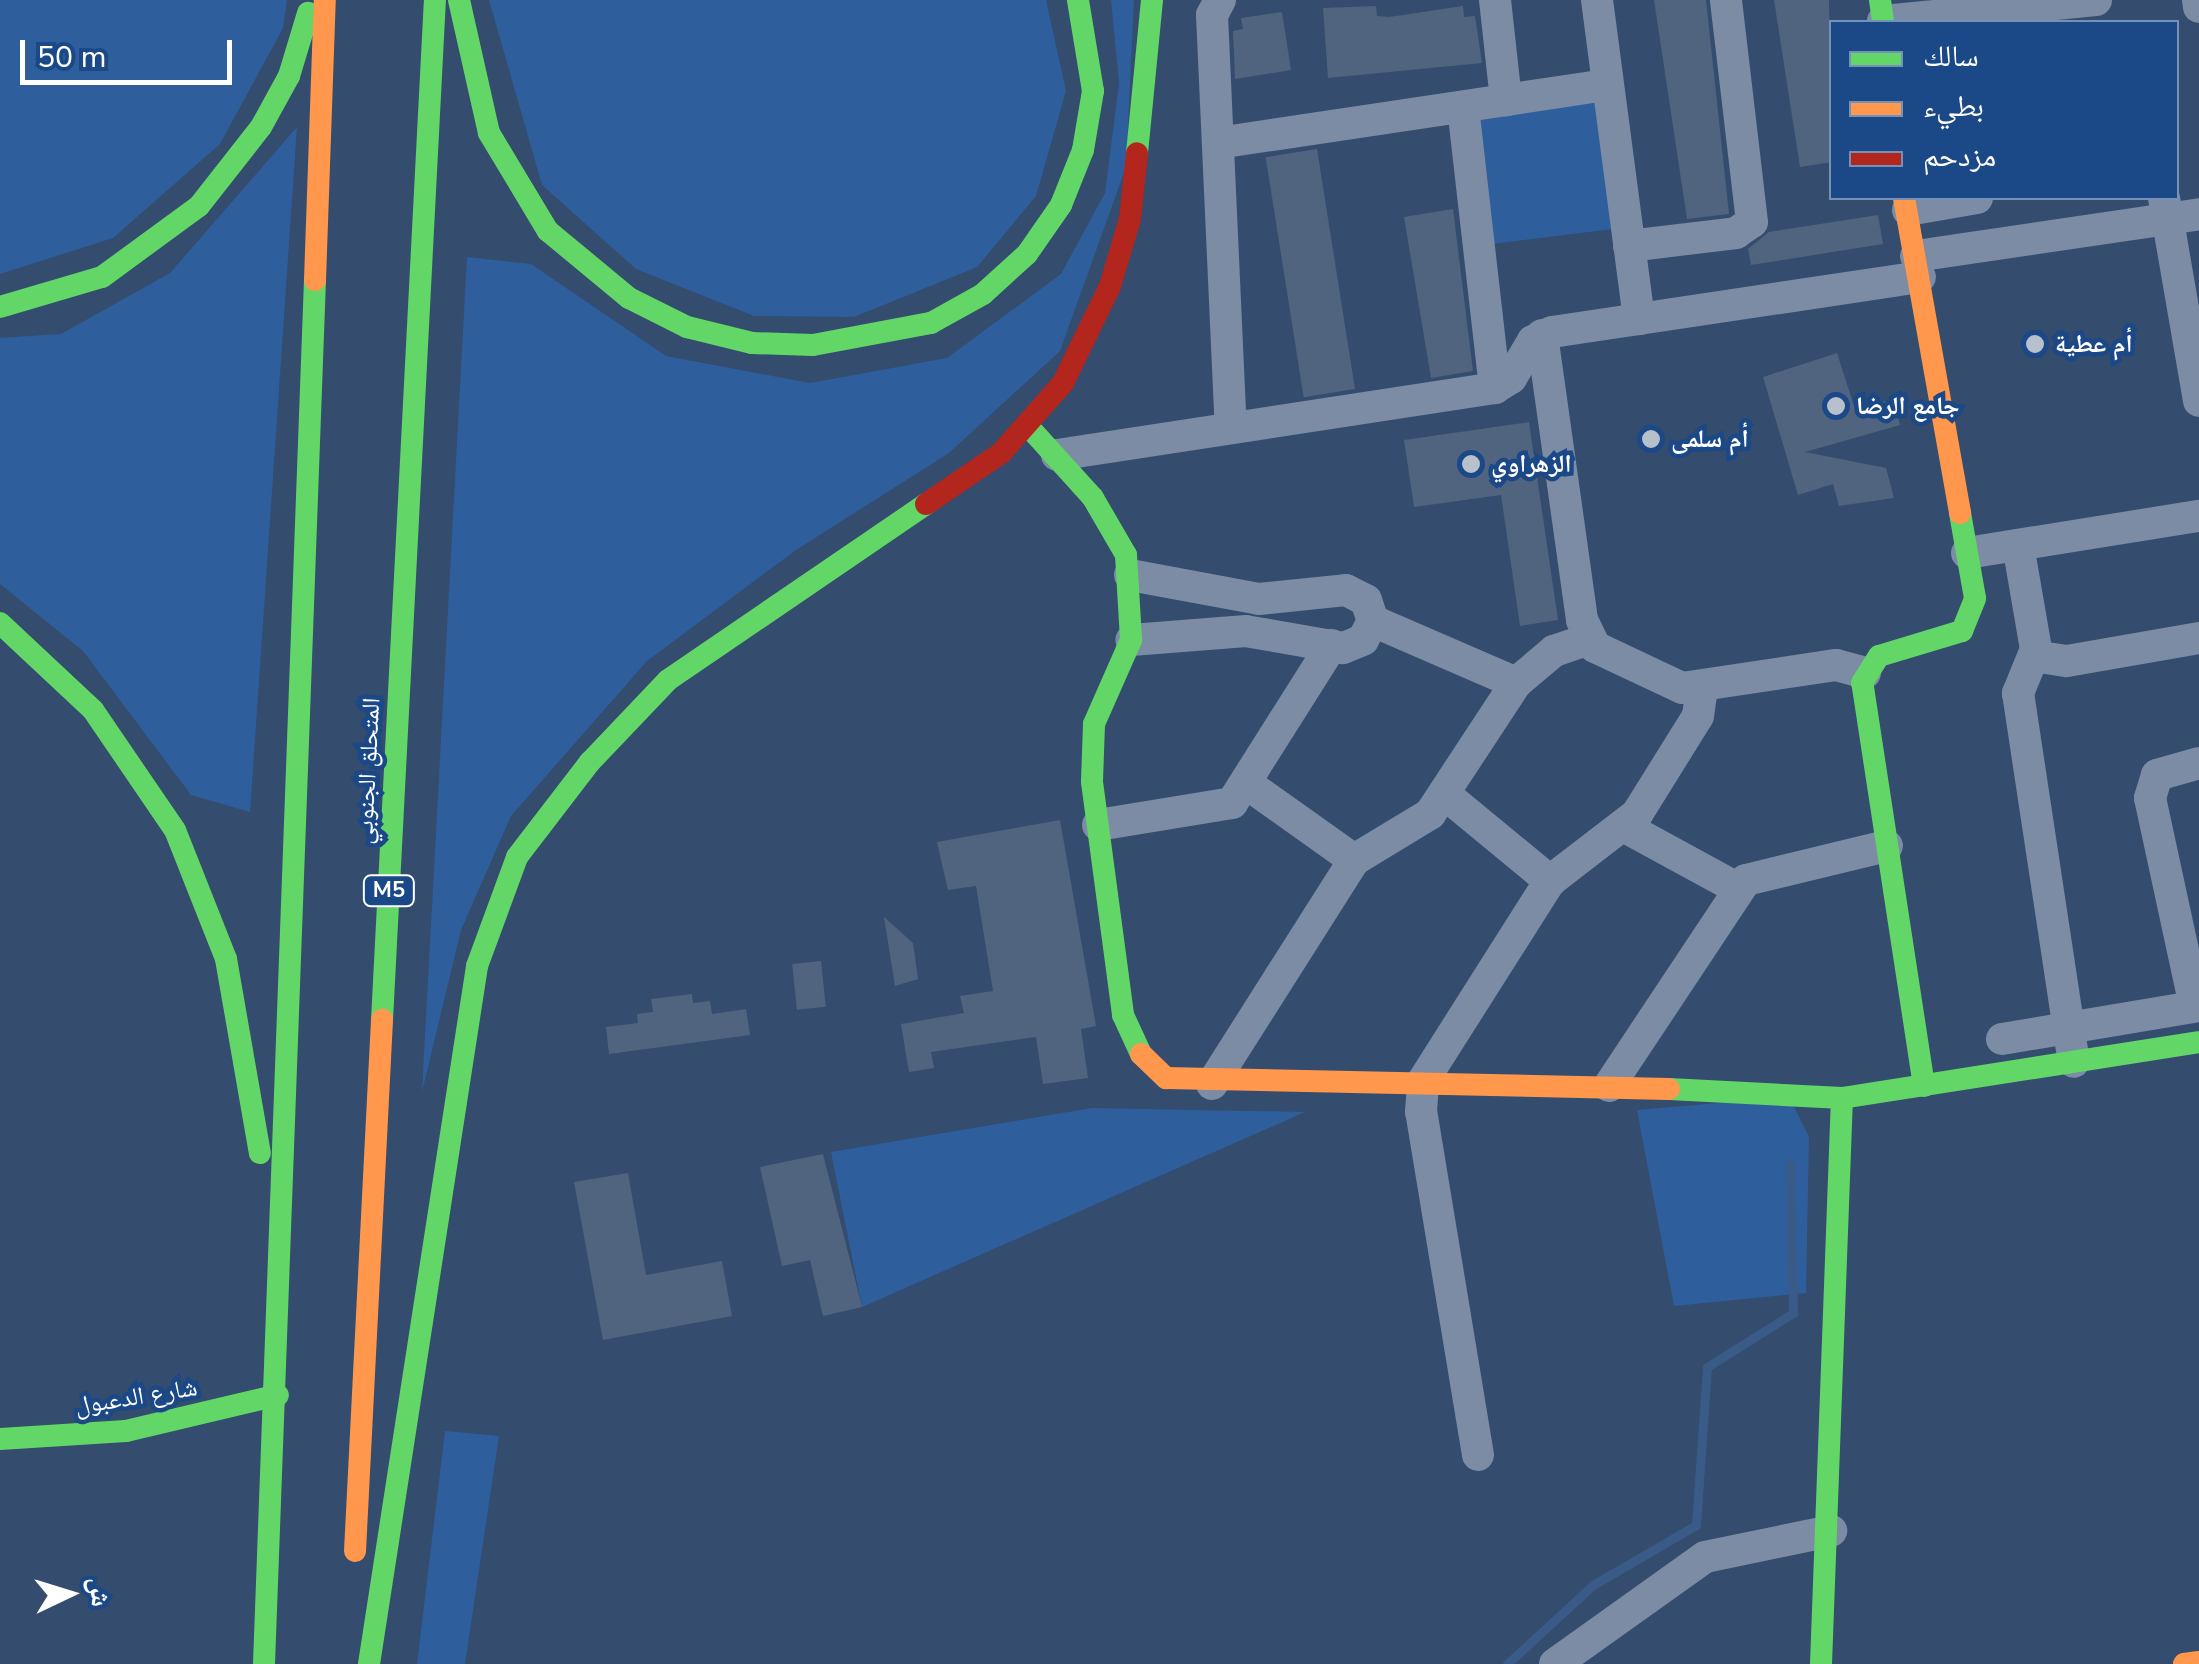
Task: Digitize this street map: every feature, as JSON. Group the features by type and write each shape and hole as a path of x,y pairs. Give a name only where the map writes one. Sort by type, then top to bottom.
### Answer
{"main road":[{"path":"0,307 102,277 198,206 261,127 289,76 311,0"},
{"path":"264,1664 278,1396 325,0"},
{"name":"المتحلق الجنوبي","path":"349,1664 435,0"},
{"path":"459,0 490,133 548,231 630,298 688,326 752,343 813,345 931,323 983,294 1027,254 1061,206 1083,150 1092,91 1078,0"},
{"path":"369,1664 477,966 517,857 590,762 668,680 1001,453 1028,426 1087,340 1130,219 1152,0"},
{"path":"1908,202 1967,554 1970,622 1952,638 1880,656 1865,672 1886,846 1924,1086"},
{"path":"1028,426 1114,525 1130,574 1130,640 1094,724 1098,825 1134,1046 1148,1068 1166,1078 1212,1084 1423,1081 1609,1086 1842,1098 2199,1042"},
{"path":"0,623 92,710 136,767 205,896 226,959 257,1120 278,1396"},
{"path":"1821,1664 1820,1590 1830,1531 1842,1098"},
{"name":"شارع الدعبول","path":"0,1439 126,1431 278,1396"},
{"path":"1830,1531 1840,1590 1838,1664"},
{"path":"2184,1664 2199,1662"}],"street":[{"path":"1220,0 1212,15 1232,428"},
{"path":"1495,0 1506,100"},
{"path":"1597,0 1639,319"},
{"path":"1629,246 1736,232 1752,222 1726,0"},
{"path":"1882,14 2096,0"},
{"path":"1218,143 1608,86"},
{"path":"1463,107 1494,388"},
{"path":"1908,202 1942,200"},
{"path":"1057,455 1494,388 1542,335 1918,266 2177,210 2199,402"},
{"path":"1542,335 1588,639"},
{"path":"1967,554 2199,516"},
{"path":"2018,545 2034,656 2018,693 2074,1062"},
{"path":"1130,574 1210,594 1260,599 1346,590 1366,600 1373,621 1516,683"},
{"path":"1207,632 1210,594"},
{"path":"1130,640 1207,632 1354,646 1373,621"},
{"path":"2034,656 2067,661 2199,638"},
{"path":"1212,1084 1354,860 1447,796 1516,683 1554,650 1588,639 1664,684 1702,687 1836,665 1865,672"},
{"path":"1098,825 1220,809 1250,786 1332,645"},
{"path":"1478,1456 1421,1112 1423,1081 1550,880 1625,827 1698,716 1702,687"},
{"path":"2002,1039 2198,1014 2150,798 2157,775 2199,763"},
{"path":"1250,786 1354,860"},
{"path":"1447,796 1550,880"},
{"path":"1625,827 1737,888"},
{"path":"1609,1086 1737,888 1758,873 1886,846"},
{"path":"1556,1664 1705,1557 1830,1531"}],"shaded area":[{"path":"0,0 287,0 283,28 220,144 113,238 0,274"},
{"path":"489,0 1046,0 1066,91 1036,196 977,267 854,317 754,316 636,269 542,185"},
{"path":"1111,0 1134,0 1126,167 1060,351 949,453 796,550 647,661 511,816 461,930 422,1092 467,257 531,264 666,356 810,383 947,358 1061,274 1105,193 1119,83"},
{"path":"1605,98 1621,228 1485,245 1469,115"},
{"path":"297,127 250,812 191,795 83,651 0,584 0,338 61,334 170,273"},
{"path":"1789,1097 1809,1137 1806,1293 1674,1306 1637,1110"},
{"path":"1092,1108 1305,1112 862,1307 831,1152"},
{"path":"445,1431 499,1436 465,1664 417,1664"}],"building":[{"path":"1654,0 1706,0 1729,214 1687,219"},
{"path":"1774,0 1829,0 1829,162 1800,167"},
{"path":"1376,6 1377,16 1389,17 1463,6 1464,17 1475,16 1482,63 1328,78 1323,8"},
{"path":"1282,12 1291,70 1235,79 1233,31 1243,29 1241,18"},
{"path":"1317,149 1355,389 1304,397 1266,157"},
{"path":"1453,209 1473,371 1431,378 1404,217"},
{"path":"1878,215 1883,244 1751,265 1748,249 1769,232"},
{"path":"1837,353 1854,406 1894,400 1900,425 1805,452 1886,468 1894,498 1839,506 1833,484 1798,495 1763,377"},
{"path":"1529,422 1558,620 1520,626 1501,495 1414,507 1404,440"},
{"path":"1060,820 1096,1026 1081,1029 1088,1078 1043,1084 1036,1037 931,1052 934,1068 909,1072 901,1024 964,1013 960,996 993,991 976,886 948,890 937,842"},
{"path":"884,917 913,943 918,979 895,986"},
{"path":"821,961 826,1007 797,1010 792,964"},
{"path":"692,994 693,1003 710,1001 712,1014 746,1009 750,1035 609,1054 606,1027 638,1023 637,1014 653,1012 651,999"},
{"path":"823,1154 862,1307 823,1316 810,1260 782,1266 760,1167"},
{"path":"628,1173 646,1275 722,1261 732,1316 603,1340 574,1182"}],"waterway":[{"path":"1507,1664 1593,1585 1696,1525 1707,1367 1793,1313 1790,1165"}],"traffic: fast":[{"path":"382,1020 435,0"},
{"path":"459,0 489,133 548,231 629,298 687,327 752,343 813,345 931,323 983,294 1027,254 1061,205 1083,150 1093,91 1078,0"},
{"path":"1137,153 1152,0"},
{"path":"1880,0 1883,20"},
{"path":"0,307 102,277 199,206 261,127 289,76 308,13"},
{"path":"264,1664 315,280"},
{"path":"1028,426 1093,498 1126,555 1131,640 1094,724 1092,782 1123,1015 1141,1054"},
{"path":"369,1664 477,966 517,857 590,762 668,680 926,504"},
{"path":"1924,1086 1862,683 1879,656 1962,631 1975,598 1960,513"},
{"path":"0,623 93,710 175,830 226,959 260,1153"},
{"path":"1669,1089 1842,1098 2199,1042"},
{"path":"1821,1664 1842,1098"},
{"path":"0,1439 126,1431 278,1395"}],"traffic: slow":[{"path":"315,280 325,0"},
{"path":"1904,200 1960,513"},
{"path":"355,1551 382,1020"},
{"path":"1141,1054 1166,1078 1669,1089"},
{"path":"2184,1664 2199,1662"}],"traffic: jam":[{"path":"926,504 1001,453 1063,383 1110,286 1130,219 1137,153"}],"place":[{"name":"أم عطية","path":"2035,344"},
{"name":"جامع الرضا","path":"1836,406"},
{"name":"أم سلمى","path":"1651,439"},
{"name":"الزهراوي","path":"1471,464"}]}
